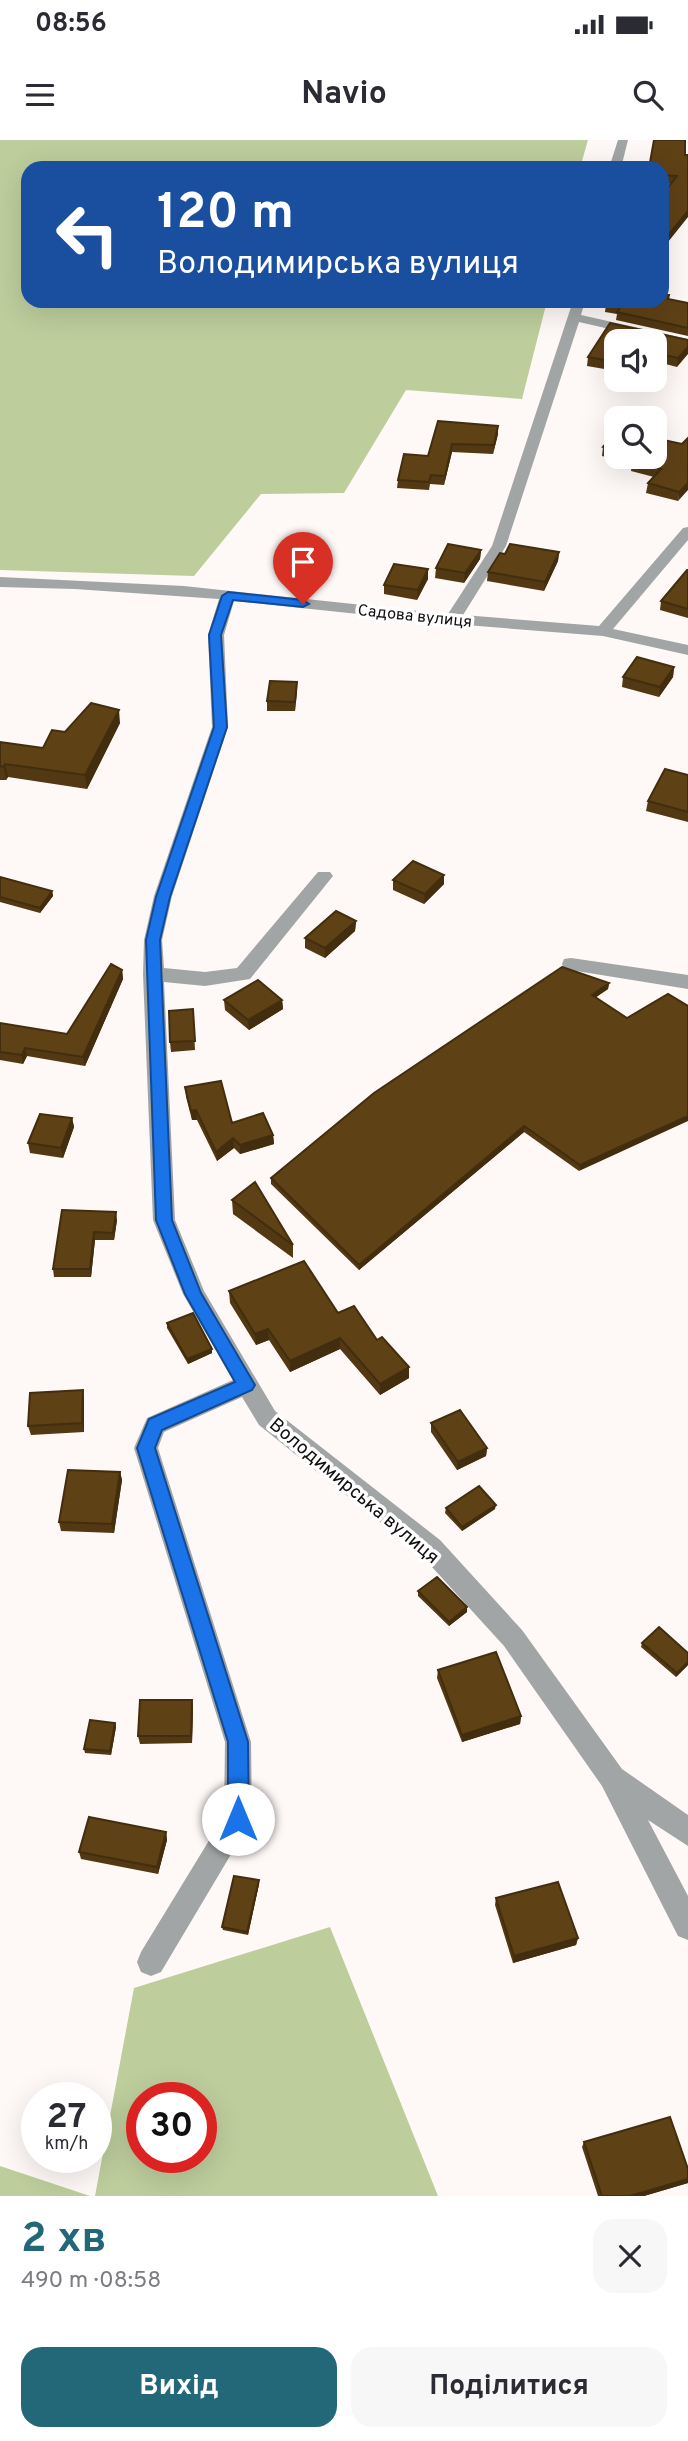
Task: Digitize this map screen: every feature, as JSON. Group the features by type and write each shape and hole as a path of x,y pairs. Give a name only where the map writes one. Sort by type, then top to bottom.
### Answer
{"street":[{"path":"617,161 623,140"},
{"path":"453,620 499,546 577,308"},
{"path":"574,317 688,343"},
{"path":"603,631 688,531"},
{"name":"Садова вулиця","path":"0,582 87,584 453,620 603,631 688,650"},
{"name":"Володимирська вулиця","path":"228,596 215,635 220,727 163,897 153,940 164,1220 194,1294 267,1418 430,1548 513,1638 612,1777 688,1926"},
{"path":"153,974 205,979 243,974 324,876"},
{"path":"570,964 688,982"},
{"path":"151,1962 238,1819 238,1742 146,1448 155,1425 246,1385"},
{"name":"Володимирська вулиця","path":"612,1777 688,1832"}],"green space":[{"path":"0,140 588,140 582,161 21,161 21,308 545,308 522,399 406,390 344,493 261,494 194,576 0,570"},
{"path":"330,1927 438,2196 95,2196 99,2173 112,2173 112,2105 134,1988"},
{"path":"0,2166 90,2196 0,2196"}],"building":[{"path":"654,140 685,140 685,155 688,155 688,211 669,234 669,186 677,176 669,175 669,161 650,161"},
{"path":"669,299 688,303 688,328 617,312 620,308 669,308"},
{"path":"610,323 638,329 606,329"},
{"path":"604,332 604,360 588,357"},
{"path":"667,335 688,340 688,347 678,358 667,356"},
{"path":"438,421 498,426 494,445 452,444 445,476 431,475 429,482 398,480 404,454 428,456"},
{"path":"688,438 688,483 679,492 648,483 661,469 667,469 667,441 682,444"},
{"path":"448,544 481,550 465,573 436,568"},
{"path":"510,544 559,552 545,582 488,572 500,553 505,554"},
{"path":"394,564 428,569 418,590 384,585"},
{"path":"687,570 688,609 661,601"},
{"path":"637,657 674,667 660,687 623,677"},
{"path":"270,681 297,682 295,702 267,701"},
{"path":"91,703 119,710 85,775 5,764 4,767 0,766 0,742 43,748 52,730 65,732"},
{"path":"665,769 688,775 688,812 648,801"},
{"path":"413,861 444,875 425,894 393,880"},
{"path":"0,877 52,891 40,908 0,897"},
{"path":"336,911 356,921 325,948 305,938"},
{"path":"111,964 122,970 83,1057 25,1048 22,1055 0,1052 0,1023 67,1034"},
{"path":"562,967 609,983 592,995 627,1018 668,994 688,1006 688,1116 580,1165 524,1126 359,1265 271,1178 374,1093"},
{"path":"258,980 282,1000 248,1020 224,1000"},
{"path":"193,1009 195,1041 170,1042 169,1011"},
{"path":"221,1081 232,1123 263,1113 273,1135 240,1145 233,1138 216,1152 196,1110 191,1111 185,1087"},
{"path":"40,1114 72,1118 61,1148 28,1143"},
{"path":"255,1182 293,1245 232,1200"},
{"path":"62,1210 116,1212 113,1233 94,1232 90,1269 53,1269"},
{"path":"304,1261 338,1313 354,1306 377,1340 382,1337 409,1367 380,1384 340,1338 290,1361 268,1329 255,1334 229,1291"},
{"path":"193,1313 212,1349 187,1359 167,1323"},
{"path":"83,1390 82,1423 28,1426 30,1393"},
{"path":"460,1410 487,1448 458,1462 431,1423"},
{"path":"68,1470 120,1472 112,1524 59,1522"},
{"path":"479,1486 496,1505 462,1527 446,1508"},
{"path":"437,1577 467,1607 449,1622 418,1591"},
{"path":"659,1627 688,1653 688,1662 677,1673 642,1643"},
{"path":"496,1652 521,1716 462,1735 438,1670"},
{"path":"140,1700 192,1700 191,1736 138,1736"},
{"path":"90,1720 115,1723 110,1751 84,1749"},
{"path":"89,1817 166,1832 157,1867 79,1852"},
{"path":"234,1876 259,1880 247,1932 222,1927"},
{"path":"558,1882 578,1938 514,1956 496,1898"},
{"path":"670,2117 688,2169 688,2179 630,2196 602,2196 584,2142"}],"route":[{"path":"238,1819 238,1742 146,1448 155,1425 246,1385 194,1294 164,1220 153,940 163,897 220,727 215,635 228,596 303,604"}]}
